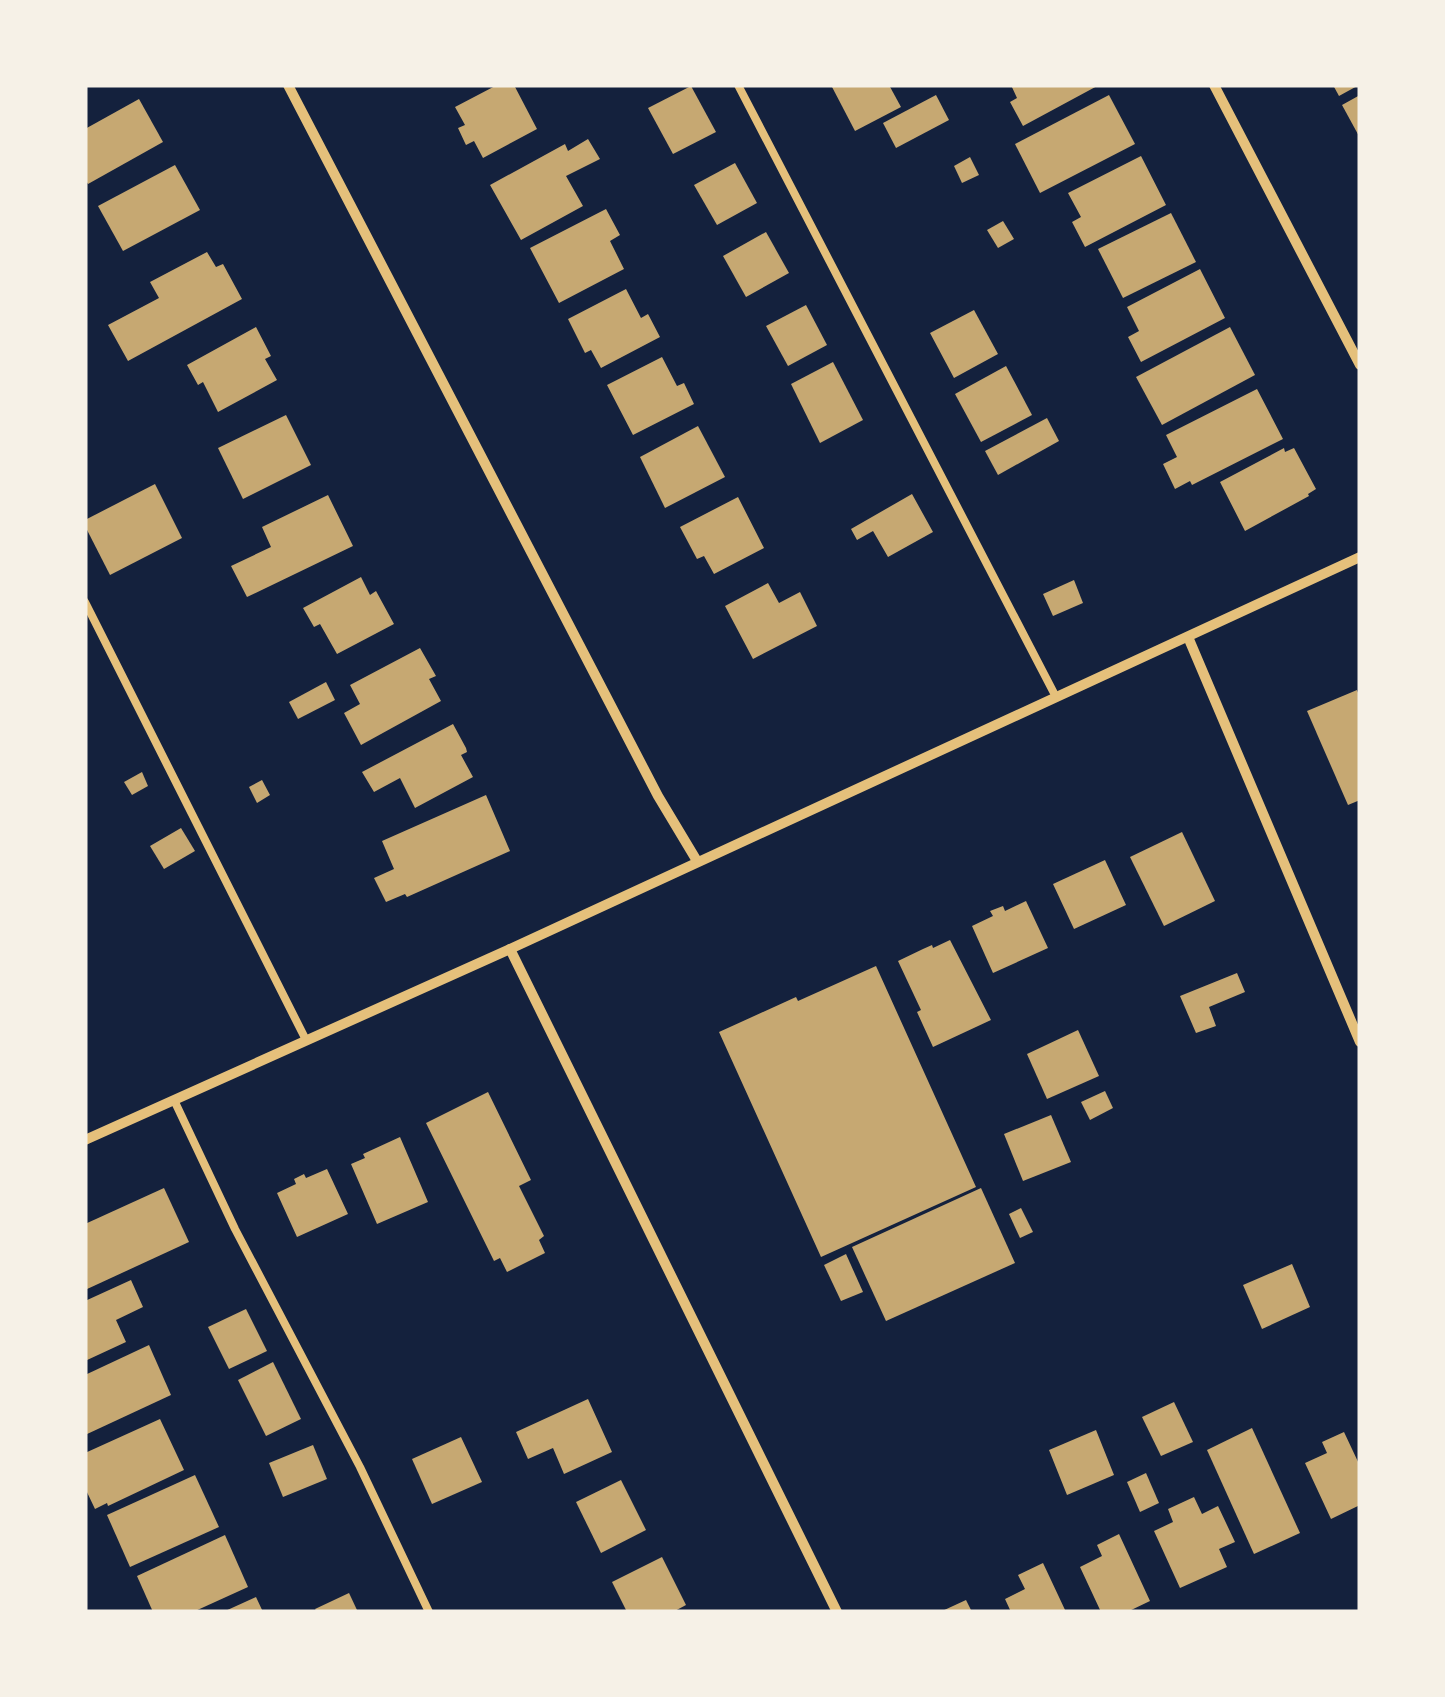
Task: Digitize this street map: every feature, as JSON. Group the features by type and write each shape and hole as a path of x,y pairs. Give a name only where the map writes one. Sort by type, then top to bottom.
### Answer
{"street":[{"path":"288,85 658,796 697,861"},
{"path":"1214,85 1360,365"},
{"path":"85,1140 1360,557"},
{"path":"1188,637 1360,1042"},
{"path":"510,948 836,1612"}],"lane":[{"path":"738,85 1056,697"},
{"path":"85,602 306,1040"},
{"path":"174,1100 429,1612"}],"building":[{"path":"497,85 514,85 537,129 483,158 474,141 466,145 458,128 465,125 455,107"},
{"path":"831,85 889,85 901,107 855,131"},
{"path":"1011,85 1099,85 1023,126 1010,102 1017,98"},
{"path":"1333,85 1359,85 1339,96"},
{"path":"691,86 716,132 673,154 648,108"},
{"path":"936,95 949,120 896,148 883,123"},
{"path":"1109,95 1135,144 1040,193 1015,144"},
{"path":"1360,95 1360,138 1342,105"},
{"path":"139,99 163,142 88,184 85,129"},
{"path":"588,139 600,159 566,176 583,206 521,240 490,185 565,144 568,151"},
{"path":"1141,156 1166,205 1085,247 1072,222 1081,217 1068,193"},
{"path":"970,157 979,175 962,183 954,166"},
{"path":"735,163 757,203 717,225 694,185"},
{"path":"175,165 200,210 123,251 98,206"},
{"path":"606,209 620,235 610,241 624,269 559,303 530,248"},
{"path":"1171,213 1196,262 1123,298 1098,249"},
{"path":"1003,221 1014,239 998,248 987,230"},
{"path":"766,232 789,273 746,297 723,256"},
{"path":"207,252 216,267 223,264 242,299 128,361 108,325 159,298 150,282"},
{"path":"1200,269 1225,318 1141,362 1128,337 1139,331 1127,307"},
{"path":"626,289 641,318 648,314 660,337 601,368 591,350 585,353 568,319"},
{"path":"806,305 827,345 788,366 766,326"},
{"path":"974,310 998,354 954,378 930,333"},
{"path":"256,327 271,356 265,359 277,380 218,412 203,382 198,385 187,365"},
{"path":"1230,327 1255,375 1162,425 1136,377"},
{"path":"662,357 677,386 684,383 694,404 633,435 607,385"},
{"path":"833,362 863,420 820,443 791,384"},
{"path":"1006,366 1032,415 981,442 955,394"},
{"path":"1257,389 1283,439 1192,485 1190,481 1175,489 1163,464 1177,457 1166,435"},
{"path":"286,415 311,465 243,499 218,448"},
{"path":"1047,418 1059,441 998,475 985,451"},
{"path":"698,426 725,477 665,508 640,457"},
{"path":"1284,448 1285,452 1294,448 1316,489 1245,531 1220,482"},
{"path":"155,484 182,538 110,575 85,520"},
{"path":"912,494 933,532 888,557 873,531 857,540 851,529"},
{"path":"328,495 353,546 247,597 231,566 271,547 262,527"},
{"path":"738,497 764,548 714,574 704,556 697,559 680,527"},
{"path":"361,577 370,595 376,591 394,624 337,654 320,624 314,627 303,608"},
{"path":"1074,580 1083,603 1053,616 1043,594"},
{"path":"768,583 779,603 800,592 817,626 753,659 725,606"},
{"path":"420,648 436,676 429,679 441,701 361,745 344,713 360,704 350,685"},
{"path":"326,682 335,700 298,719 289,702"},
{"path":"1357,690 1360,800 1348,805 1307,711"},
{"path":"453,724 466,748 467,752 461,755 473,777 415,808 400,778 374,792 362,772"},
{"path":"142,772 148,786 132,795 124,782"},
{"path":"262,780 270,795 257,803 249,787"},
{"path":"486,795 510,851 407,897 405,894 386,902 374,878 394,869 382,841"},
{"path":"181,828 195,851 164,869 150,846"},
{"path":"1182,832 1215,901 1164,926 1130,857"},
{"path":"1105,860 1126,905 1074,929 1053,884"},
{"path":"1026,901 1048,948 993,973 972,926 993,916 990,911 1003,906 1005,911"},
{"path":"950,940 991,1020 933,1047 898,961"},
{"path":"876,966 976,1187 821,1257 719,1032"},
{"path":"1237,973 1245,992 1209,1007 1216,1026 1196,1033 1180,996"},
{"path":"1078,1030 1099,1076 1047,1099 1027,1054"},
{"path":"1105,1091 1113,1108 1090,1120 1081,1102"},
{"path":"488,1092 531,1180 519,1186 544,1236 539,1240 545,1253 507,1272 500,1258 494,1261 426,1123"},
{"path":"1051,1115 1071,1162 1023,1181 1004,1134"},
{"path":"400,1137 428,1202 377,1224 351,1164"},
{"path":"327,1169 348,1214 297,1237 277,1193 296,1184 294,1179 304,1174 306,1178"},
{"path":"164,1188 189,1242 85,1290 85,1224"},
{"path":"981,1188 1015,1263 886,1321 852,1247"},
{"path":"1021,1208 1033,1232 1020,1238 1009,1214"},
{"path":"846,1254 863,1292 841,1301 824,1265"},
{"path":"1292,1264 1310,1307 1262,1329 1243,1285"},
{"path":"131,1280 143,1307 116,1320 126,1342 85,1361 85,1301"},
{"path":"246,1309 267,1351 229,1369 208,1327"},
{"path":"149,1345 171,1395 85,1435 85,1375"},
{"path":"273,1362 301,1419 266,1436 238,1380"},
{"path":"588,1399 612,1452 564,1474 553,1448 528,1459 516,1432"},
{"path":"1174,1402 1193,1442 1161,1456 1142,1417"},
{"path":"160,1419 184,1470 95,1509 85,1488 85,1453"},
{"path":"1252,1428 1300,1533 1254,1554 1207,1450"},
{"path":"1096,1430 1114,1475 1067,1495 1049,1450"},
{"path":"1344,1432 1360,1466 1360,1505 1331,1519 1305,1463 1327,1453 1322,1442"},
{"path":"461,1437 482,1482 432,1504 412,1459"},
{"path":"313,1445 327,1479 283,1497 269,1463"},
{"path":"1146,1473 1159,1503 1140,1512 1127,1482"},
{"path":"195,1475 219,1527 130,1567 107,1515"},
{"path":"621,1480 646,1530 601,1553 576,1502"},
{"path":"1194,1497 1202,1514 1218,1506 1235,1542 1219,1549 1227,1567 1180,1588 1154,1531 1173,1522 1168,1509"},
{"path":"1119,1534 1150,1601 1127,1612 1101,1612 1080,1567 1102,1556 1097,1545"},
{"path":"225,1535 248,1587 193,1612 153,1612 137,1576"},
{"path":"662,1557 686,1605 673,1612 627,1612 612,1582"},
{"path":"1043,1563 1066,1612 1011,1612 1005,1599 1025,1589 1018,1575"},
{"path":"349,1593 357,1610 315,1609"},
{"path":"256,1597 263,1612 223,1612"},
{"path":"966,1600 972,1612 940,1612"}]}
